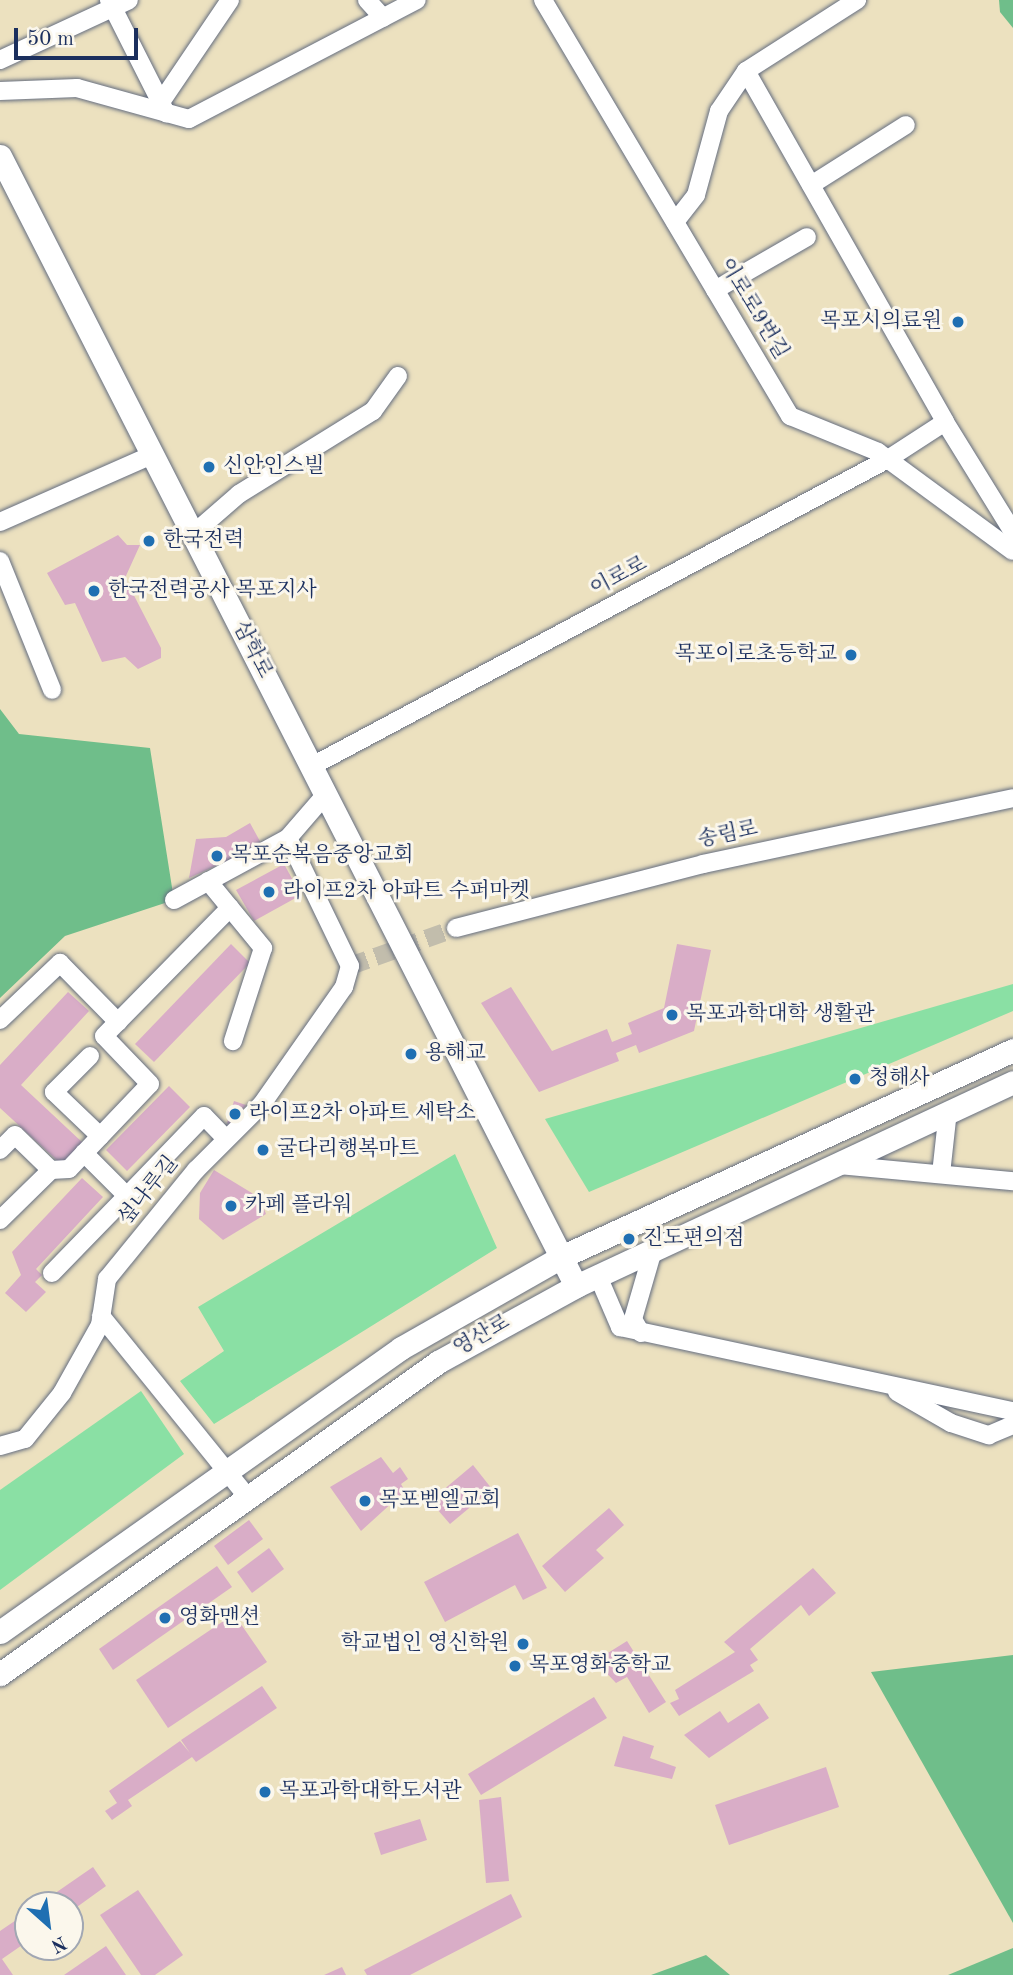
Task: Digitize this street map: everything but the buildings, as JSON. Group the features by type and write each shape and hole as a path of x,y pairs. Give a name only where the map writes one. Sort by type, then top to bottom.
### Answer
{"street":[{"path":"164,107 230,0"},
{"path":"368,0 383,18"},
{"path":"0,91 77,88 164,107 190,119 417,0"},
{"name":"이로로9번길","path":"543,0 790,416 888,459 1013,551"},
{"path":"674,222 696,195 719,111 747,71 858,0"},
{"path":"0,60 117,3 164,107"},
{"path":"747,71 945,422 1013,532"},
{"path":"811,185 906,125"},
{"name":"삼학로","path":"0,156 5,182 193,534 561,1257"},
{"path":"715,290 807,237"},
{"path":"193,534 239,494 373,411 398,376"},
{"name":"이로로","path":"312,766 888,459 945,422"},
{"path":"0,522 152,455"},
{"path":"0,561 52,690"},
{"path":"174,900 288,838 326,794"},
{"name":"송림로","path":"456,928 703,864 1013,798"},
{"name":"섶나루길","path":"0,1446 25,1439 62,1393 101,1316 107,1279 226,1139 262,1104 344,987 350,966 288,838"},
{"path":"208,881 263,948 233,1041"},
{"path":"0,1220 51,1170 69,1169 150,1084 104,1036 230,908"},
{"path":"0,1020 60,963 118,1022"},
{"name":"영산로","path":"0,1632 225,1469 401,1348 561,1257 1013,1050"},
{"path":"90,1056 54,1092 100,1136"},
{"name":"영산로","path":"0,1674 438,1362 576,1286 1013,1082"},
{"path":"941,1174 948,1111"},
{"path":"52,1273 204,1116 226,1139"},
{"path":"0,1150 15,1135 51,1170"},
{"path":"84,1153 127,1196"},
{"path":"837,1164 1013,1181"},
{"path":"641,1334 633,1319 653,1250"},
{"path":"561,1257 576,1286"},
{"path":"598,1276 620,1327 641,1334 1013,1411"},
{"path":"101,1316 247,1496"},
{"path":"882,1383 951,1423 989,1435 1013,1425"}],"green space":[{"path":"999,0 1013,0 1013,28 1000,12"},
{"path":"0,709 19,734 150,748 174,900 65,936 0,998"},
{"path":"1013,984 1013,1011 589,1192 545,1119"},
{"path":"455,1154 497,1248 214,1424 180,1381 224,1351 198,1307"},
{"path":"141,1391 184,1454 0,1590 0,1490"},
{"path":"1013,1655 1013,1923 871,1672"},
{"path":"1013,1948 1013,1975 948,1975"},
{"path":"706,1955 730,1975 651,1975"}],"tunnel":[{"path":"350,966 456,928"}],"place":[{"name":"목포시의료원","path":"958,322"},
{"name":"신안인스빌","path":"209,467"},
{"name":"한국전력","path":"149,541"},
{"name":"한국전력공사 목포지사","path":"94,591"},
{"name":"목포이로초등학교","path":"851,655"},
{"name":"목포순복음중앙교회","path":"217,856"},
{"name":"라이프2차 아파트 수퍼마켓","path":"269,892"},
{"name":"목포과학대학 생활관","path":"672,1015"},
{"name":"용해교","path":"411,1054"},
{"name":"청해사","path":"855,1079"},
{"name":"라이프2차 아파트 세탁소","path":"235,1114"},
{"name":"굴다리행복마트","path":"263,1150"},
{"name":"카페 플라워","path":"231,1206"},
{"name":"진도편의점","path":"629,1239"},
{"name":"목포벧엘교회","path":"365,1501"},
{"name":"영화맨션","path":"165,1618"},
{"name":"학교법인 영신학원","path":"523,1644"},
{"name":"목포영화중학교","path":"515,1666"},
{"name":"목포과학대학도서관","path":"265,1792"}]}
